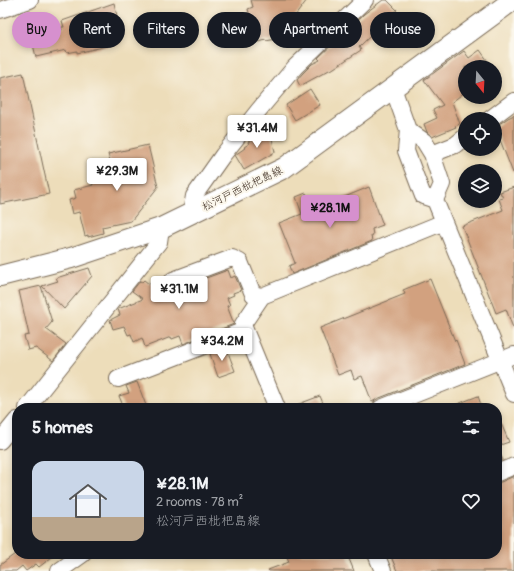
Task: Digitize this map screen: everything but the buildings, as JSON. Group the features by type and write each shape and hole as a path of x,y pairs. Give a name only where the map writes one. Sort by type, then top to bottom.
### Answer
{"main road":[{"name":"松河戸西枇杷島線","path":"0,276 71,258 161,228 284,168 513,0"}],"street":[{"path":"0,10 30,0"},
{"path":"191,213 194,196 223,155 258,111 295,67 364,0"},
{"path":"393,88 408,130 406,151 423,196 434,200 507,358 514,394"},
{"path":"499,112 514,101"},
{"path":"408,130 424,141 432,154 442,184 434,200"},
{"path":"432,154 458,143"},
{"path":"275,403 243,324 262,296 444,222"},
{"path":"31,403 159,242 161,228"},
{"path":"173,280 232,258 240,262 253,294 262,296"},
{"path":"118,379 245,330"},
{"path":"394,403 507,358"},
{"path":"0,441 12,426"},
{"path":"502,471 514,466"},
{"path":"59,571 76,559"},
{"path":"378,559 383,571"}]}
